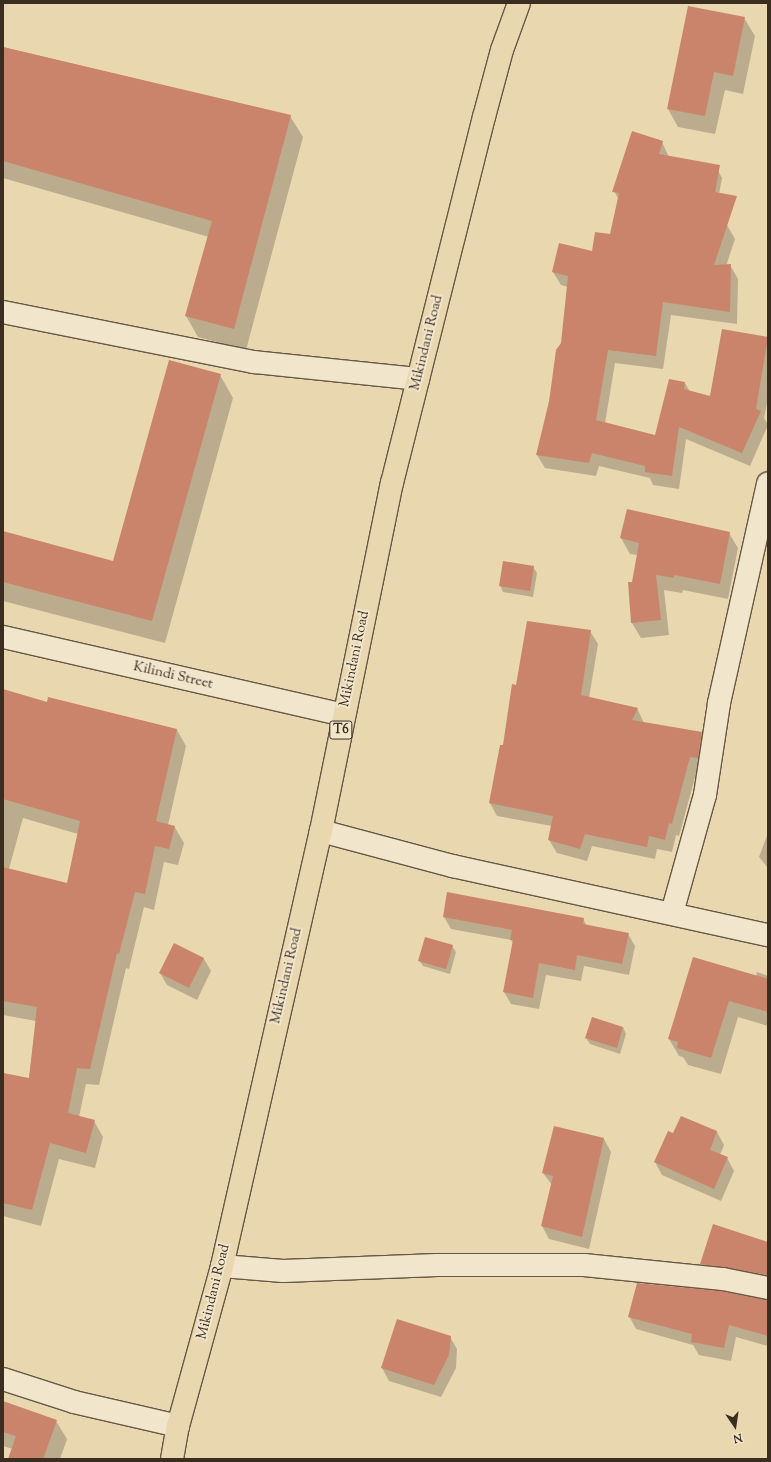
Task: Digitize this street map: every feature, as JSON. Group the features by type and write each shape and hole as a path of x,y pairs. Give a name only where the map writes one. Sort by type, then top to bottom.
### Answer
{"highway":[{"name":"Mikindani Road","path":"172,1459 178,1426 222,1266 321,831 392,483 498,65 519,3"}],"street":[{"path":"3,312 254,362 418,379"},
{"path":"672,913 705,795 719,703 759,562 768,483"},
{"name":"Kilindi Street","path":"3,637 344,715"},
{"path":"321,831 453,866 768,935"},
{"path":"222,1266 282,1271 437,1265 584,1264 723,1278 768,1288"},
{"path":"3,1379 74,1402 178,1426"}],"building":[{"path":"688,6 745,17 733,76 714,72 705,116 667,109"},
{"path":"3,47 291,115 234,329 185,316 212,221 3,161"},
{"path":"632,131 663,141 659,154 720,165 715,192 737,196 714,265 731,264 730,312 663,302 656,356 608,350 596,420 655,435 669,379 685,382 684,389 710,396 722,329 768,337 756,409 761,411 742,453 679,427 672,476 645,472 645,466 592,453 589,463 536,455 549,402 556,350 561,343 568,276 552,272 559,243 592,251 595,232 610,234 619,193 612,192"},
{"path":"169,360 221,374 152,621 3,582 3,531 113,561"},
{"path":"627,509 730,532 720,584 674,575 674,578 656,575 661,620 631,623 628,582 632,582 639,543 620,538"},
{"path":"503,561 534,566 530,591 499,586"},
{"path":"527,621 591,630 581,695 638,708 632,720 702,732 698,758 690,757 672,824 669,823 665,840 649,836 647,847 585,834 580,849 548,840 553,816 489,803 500,745 503,745 512,684 516,685"},
{"path":"3,689 47,702 48,697 177,729 156,821 175,826 169,849 155,846 145,894 135,892 119,954 117,953 90,1069 77,1068 68,1113 95,1120 86,1153 50,1143 32,1210 3,1203 3,1073 29,1078 37,1007 3,1001 3,867 67,883 80,821 3,799"},
{"path":"447,892 584,918 583,924 629,933 622,964 577,955 575,970 539,963 533,998 503,992 513,940 510,940 512,930 443,917"},
{"path":"425,937 453,945 446,969 418,961"},
{"path":"174,943 204,958 189,988 159,973"},
{"path":"693,957 768,979 768,1012 729,1001 711,1058 677,1048 678,1042 668,1039"},
{"path":"592,1017 623,1027 617,1048 585,1038"},
{"path":"681,1116 717,1131 710,1150 728,1157 714,1189 654,1162 668,1131 673,1133"},
{"path":"554,1126 604,1138 582,1237 541,1226 553,1176 542,1173"},
{"path":"713,1224 768,1242 768,1275 700,1264"},
{"path":"637,1283 721,1291 768,1300 768,1336 729,1325 724,1348 691,1342 692,1334 628,1317"},
{"path":"397,1319 451,1336 449,1355 434,1385 381,1368"},
{"path":"3,1401 57,1420 43,1459 8,1459 16,1436 3,1432"}]}
